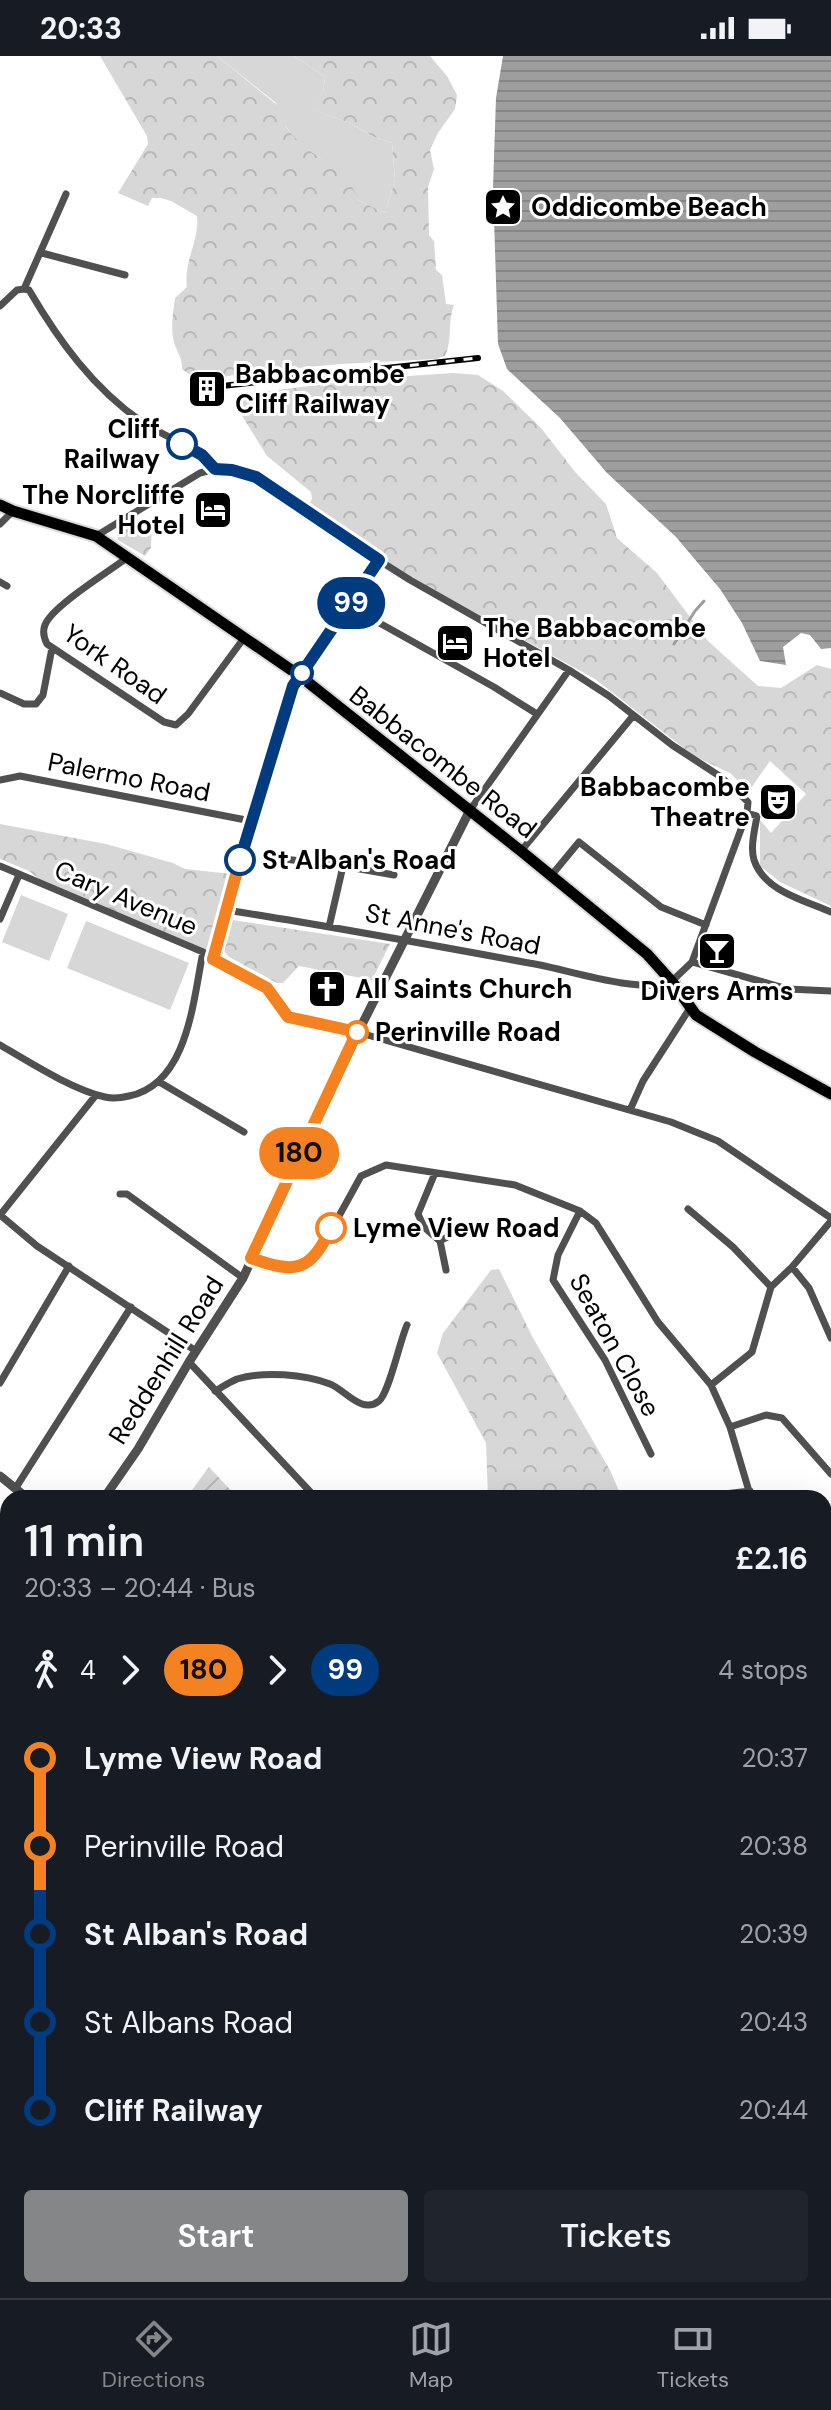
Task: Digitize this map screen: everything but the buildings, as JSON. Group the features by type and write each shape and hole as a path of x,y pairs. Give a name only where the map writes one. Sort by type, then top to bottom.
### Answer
{"main road":[{"name":"Babbacombe Road","path":"0,505 96,536 300,676 647,954 696,1015 831,1094"}],"street":[{"path":"24,289 66,194"},
{"path":"42,253 125,275"},
{"path":"0,306 17,290 29,290 58,337 104,391 143,422 202,455 215,469"},
{"path":"96,536 200,473 215,469 232,470 256,477 379,560 609,696 742,794 748,802 747,813 706,925 692,962 672,982"},
{"path":"0,524 13,511"},
{"name":"York Road","path":"128,557 56,610 45,625 44,637 52,648 164,722 176,725 188,714 244,638"},
{"path":"213,959 293,686 379,560"},
{"path":"349,606 537,714"},
{"path":"0,693 24,704 36,704 46,686 52,648"},
{"path":"470,810 569,670"},
{"path":"521,851 633,716"},
{"name":"Palermo Road","path":"0,780 20,776 251,821"},
{"name":"Reddenhill Road","path":"110,1490 243,1278 357,1032 470,810"},
{"path":"747,813 757,816 753,859 763,877 776,887 831,912"},
{"path":"550,877 579,842 661,907 706,925"},
{"path":"284,859 394,875"},
{"name":"Cary Avenue","path":"0,866 203,952 267,988 288,1017 357,1032"},
{"path":"329,927 343,866"},
{"path":"0,919 19,875"},
{"name":"St Anne's Road","path":"226,910 404,938 632,983 657,987 672,982"},
{"path":"0,1045 96,1095 109,1099 135,1095 161,1083 180,1053 203,952"},
{"path":"692,962 788,989 831,991"},
{"path":"630,1110 643,1081 690,1008"},
{"path":"357,1032 630,1110 718,1141 831,1219 792,1267 771,1287 752,1352 711,1385"},
{"path":"161,1083 244,1132"},
{"path":"96,1095 0,1215 37,1246 196,1351"},
{"path":"251,1258 288,1269 310,1263 323,1245 352,1187 361,1176 386,1165 515,1185 580,1211 596,1223 658,1322 711,1385 730,1427 750,1490"},
{"path":"435,1173 418,1214 419,1221 440,1241 446,1270"},
{"path":"120,1194 127,1194 243,1278"},
{"path":"688,1209 733,1247 771,1287"},
{"name":"Seaton Close","path":"580,1211 558,1255 553,1280 605,1360 651,1454"},
{"path":"431,1234 438,1225"},
{"path":"440,1241 459,1234"},
{"path":"0,1383 69,1266"},
{"path":"792,1267 809,1288 831,1338"},
{"path":"0,1476 15,1489 131,1307"},
{"path":"215,1391 236,1380 283,1375 329,1383 355,1401 376,1403 386,1389 398,1344 407,1325"},
{"path":"189,1362 308,1490"},
{"path":"730,1427 766,1415 782,1418 831,1474"}],"green space":[{"path":"100,56 217,56 287,113 285,125 293,135 345,178 358,200 385,213 395,180 392,143 350,123 307,108 323,93 325,77 294,56 430,56 447,76 457,95 455,109 430,150 434,169 428,187 429,235 434,241 436,270 442,275 446,304 454,305 445,356 253,372 198,381 182,369 173,338 173,313 175,298 187,287 187,269 197,216 161,198 152,198 148,206 118,193 148,144 147,136"},
{"path":"217,56 294,56 325,77 323,93 308,108 392,143 395,180 385,213 358,200 341,176 297,142 285,125 276,103"},
{"path":"453,373 478,375 503,391 541,428 576,473 606,504 617,538 657,573 708,641 758,686 781,688 817,665 831,669 831,906 780,882 760,866 760,820 771,833 806,794 770,761 749,791 730,773 694,756 595,679 376,555 308,506 312,499 311,492 267,456 234,403 247,394 364,379"},
{"path":"152,517 151,548 145,556 118,540 117,533"},
{"path":"0,824 106,844 185,869 232,874 211,954 43,882 29,871 0,859"},
{"path":"21,895 68,914 49,961 2,942"},
{"path":"233,920 390,944 372,980 299,966 283,983 277,983 229,957 223,950 226,925"},
{"path":"86,921 189,963 170,1010 67,968"},
{"path":"499,1269 533,1338 619,1490 488,1490 486,1443 437,1353 443,1333 491,1270"},
{"path":"209,1467 231,1490 192,1490"}],"shaded area":[{"path":"503,56 831,56 831,648 821,649 810,635 801,633 783,647 786,665 760,661 742,623 720,589 676,537 607,473 560,418 507,369 498,344 493,187 496,98"}],"waterway":[{"path":"674,644 704,601"}],"railway":[{"path":"213,387 478,358"}],"bus line":[{"name":"99","path":"182,444 202,455 215,469 256,477 379,560 293,686 240,860"},
{"name":"180","path":"240,860 213,959 267,988 288,1017 357,1032 251,1258 288,1269 299,1268 310,1263 331,1228"}],"place":[{"name":"Oddicombe Beach","path":"503,207"},
{"name":"Babbacombe Cliff Railway","path":"207,389"},
{"name":"Cliff Railway","path":"182,444"},
{"name":"The Norcliffe Hotel","path":"213,510"},
{"name":"The Babbacombe Hotel","path":"455,643"},
{"name":"Babbacombe Theatre","path":"778,802"},
{"name":"St Alban's Road","path":"240,860"},
{"name":"Divers Arms","path":"717,951"},
{"name":"All Saints Church","path":"327,989"},
{"name":"Perinville Road","path":"357,1032"},
{"name":"Lyme View Road","path":"331,1228"}]}
